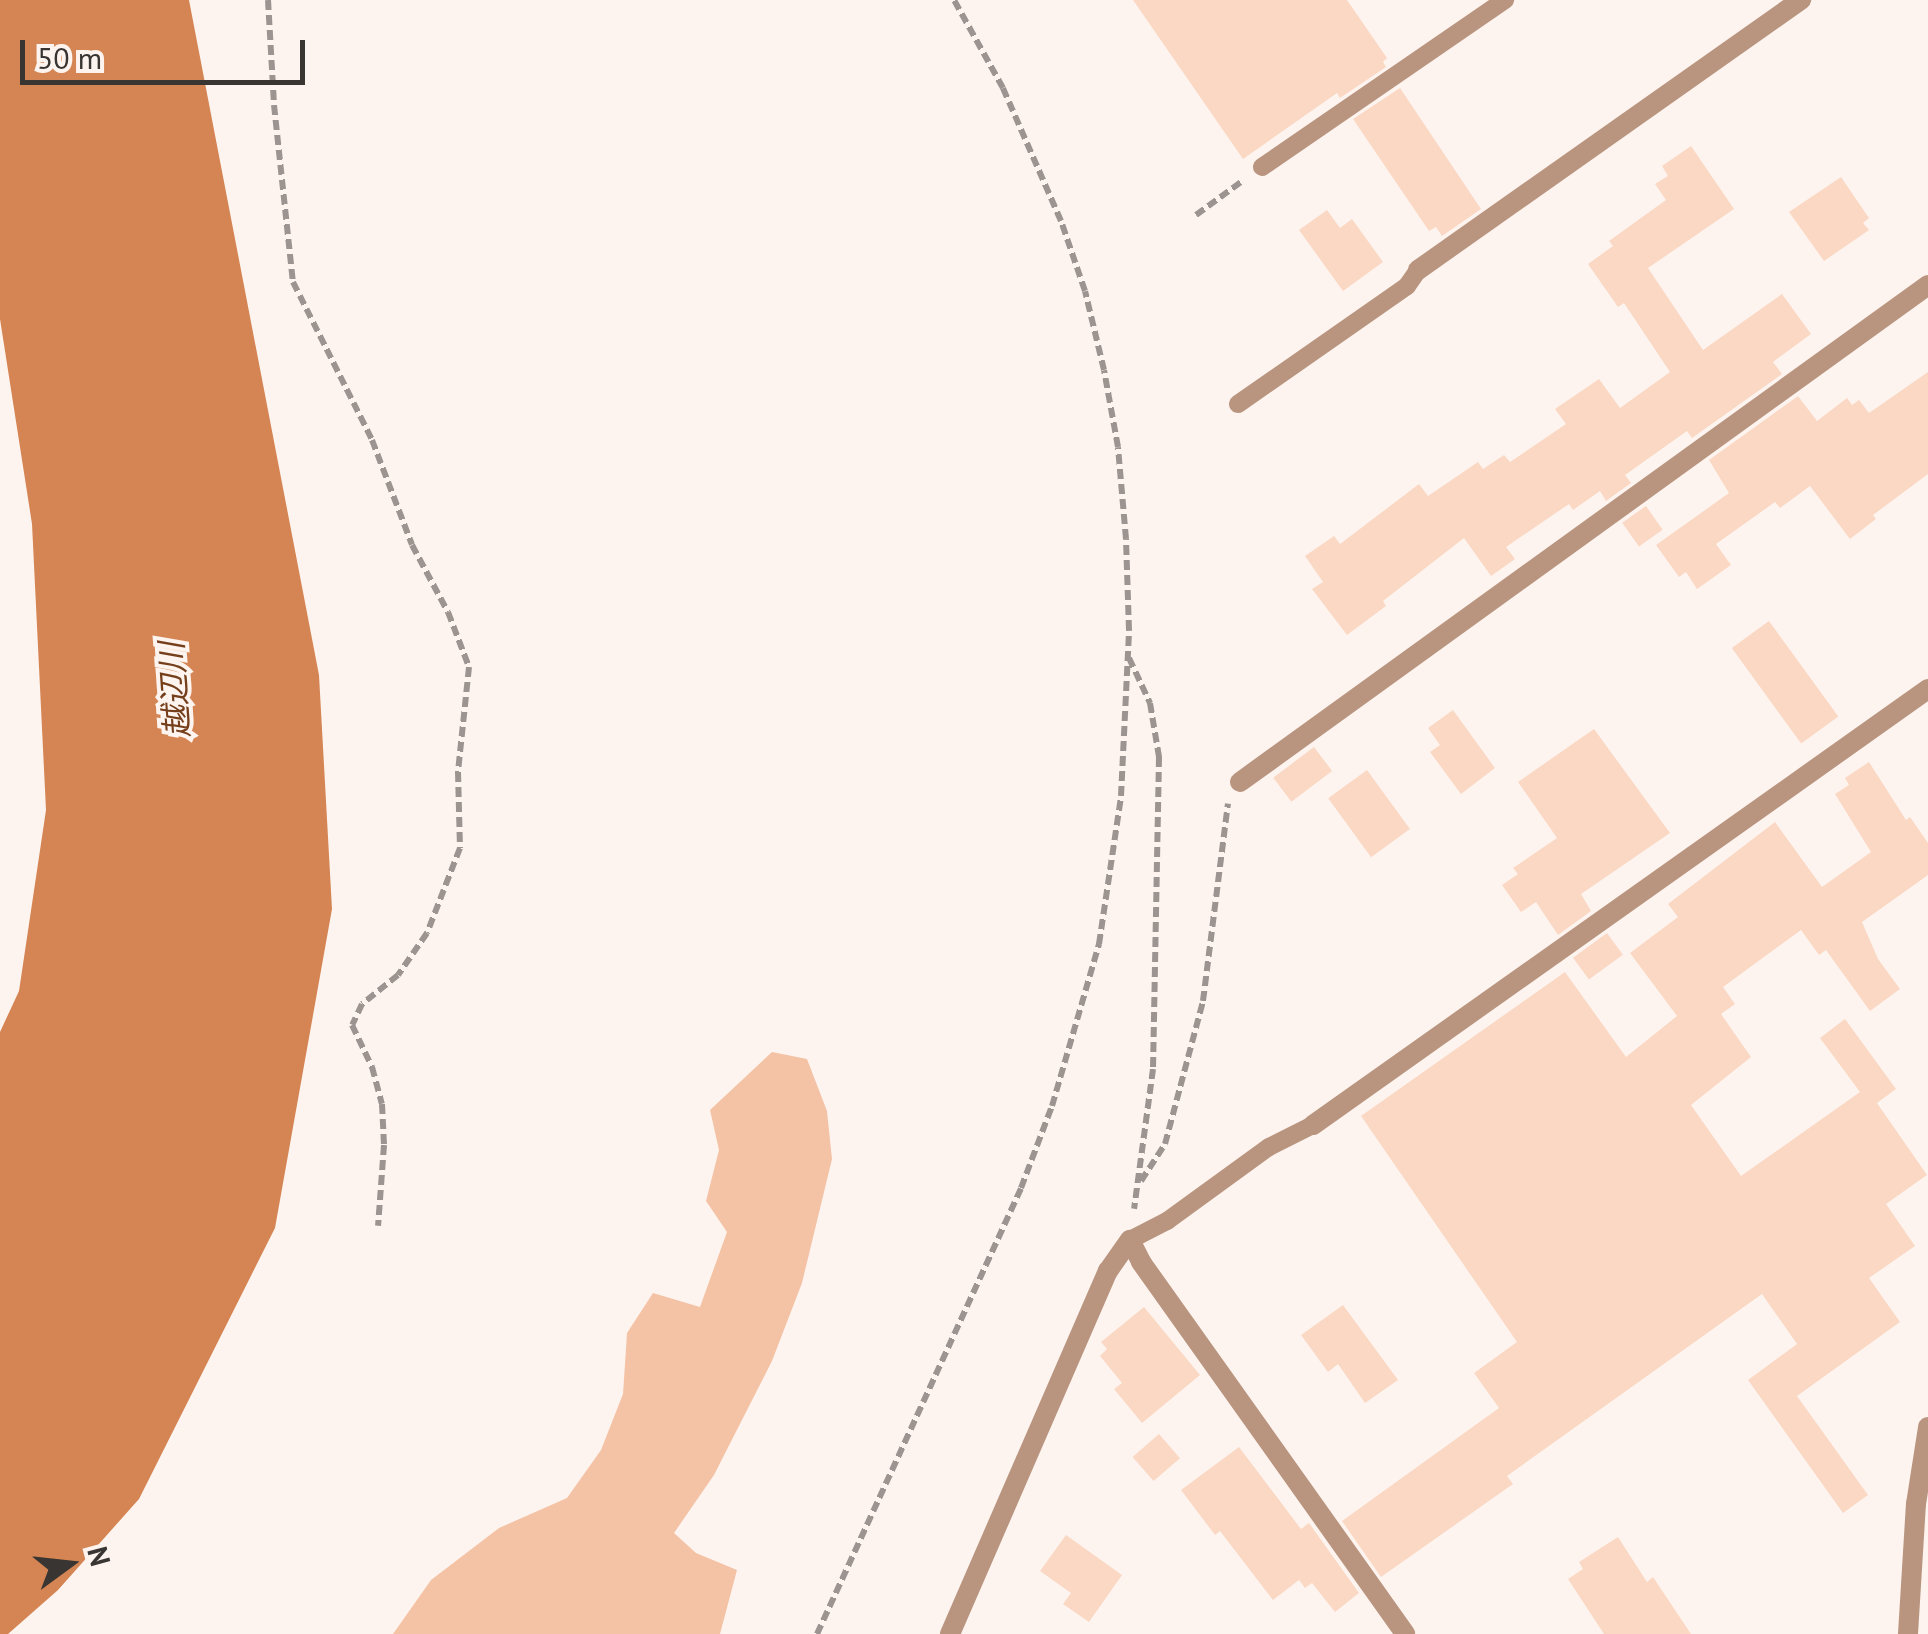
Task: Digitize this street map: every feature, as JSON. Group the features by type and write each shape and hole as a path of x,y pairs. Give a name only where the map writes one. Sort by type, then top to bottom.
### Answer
{"street":[{"path":"1418,270 1801,0"},
{"path":"1240,782 1928,286"},
{"path":"1313,1125 1928,689"},
{"path":"950,1634 1108,1271 1130,1240 1141,1262 1404,1634"},
{"path":"1908,1634 1916,1504 1928,1427"}],"lane":[{"path":"1262,167 1505,0"},
{"path":"1238,404 1407,286 1418,270"},
{"path":"1130,1240 1167,1221 1268,1146 1313,1125"}],"path":[{"path":"268,0 274,105 293,282 372,440 412,544 448,612 468,667 458,772 460,848 428,932 398,975 362,1004 352,1026 372,1067 382,1104 384,1144 378,1226"},
{"path":"817,1634 985,1267 1052,1106 1099,944 1126,725 1128,656 1118,448 1085,290 1033,153 954,0"},
{"path":"1196,215 1262,167"},
{"path":"1128,656 1150,703 1159,757 1153,1069 1130,1240"},
{"path":"1137,1186 1166,1144 1199,1019 1216,925 1215,883 1225,810 1240,782"}],"shaded area":[{"path":"772,1052 807,1059 827,1111 832,1159 802,1283 772,1361 714,1475 674,1533 696,1553 737,1570 720,1634 393,1634 431,1580 499,1528 567,1498 601,1450 623,1394 627,1333 653,1293 700,1307 727,1232 706,1201 719,1150 710,1110"}],"water":[{"name":"越辺川","path":"0,0 189,0 319,675 332,909 275,1228 139,1499 58,1590 8,1634 0,1634 0,1032 19,991 46,810 32,524 0,319"}],"building":[{"path":"1133,0 1347,0 1387,58 1383,62 1386,67 1340,98 1337,93 1243,159"},
{"path":"1400,88 1481,209 1442,236 1436,227 1429,231 1353,119"},
{"path":"1691,146 1734,209 1648,268 1703,350 1782,294 1811,334 1773,362 1782,374 1692,438 1687,431 1625,475 1631,483 1606,501 1600,491 1573,510 1569,504 1506,547 1515,559 1491,576 1464,538 1383,601 1386,606 1347,635 1312,589 1323,582 1305,556 1334,536 1340,544 1419,484 1428,496 1478,462 1483,469 1504,455 1510,462 1566,424 1555,409 1599,379 1620,408 1670,372 1624,303 1618,307 1588,264 1613,246 1609,241 1666,200 1655,184 1668,176 1662,166"},
{"path":"1841,177 1869,218 1863,223 1869,230 1824,261 1789,212"},
{"path":"1327,210 1340,228 1352,219 1383,262 1343,291 1299,230"},
{"path":"1928,372 1928,474 1873,515 1876,519 1850,539 1810,486 1780,508 1775,502 1716,544 1731,565 1697,589 1686,572 1679,577 1656,545 1729,493 1709,460 1798,396 1817,421 1847,398 1852,405 1859,400 1869,413"},
{"path":"1646,506 1663,530 1639,546 1622,523"},
{"path":"1769,621 1838,716 1801,744 1732,648"},
{"path":"1453,710 1495,768 1461,794 1430,752 1440,745 1428,728"},
{"path":"1594,729 1670,833 1581,894 1591,911 1558,935 1536,902 1521,912 1502,885 1518,874 1513,868 1557,838 1518,782"},
{"path":"1314,747 1332,771 1291,802 1273,778"},
{"path":"1869,762 1906,820 1910,817 1928,843 1928,875 1862,922 1878,959 1900,989 1870,1011 1826,950 1819,955 1801,930 1723,987 1735,1004 1721,1014 1751,1057 1691,1105 1741,1176 1860,1092 1820,1038 1845,1019 1896,1089 1877,1103 1927,1175 1886,1204 1915,1246 1869,1278 1900,1322 1797,1396 1868,1495 1843,1513 1748,1380 1797,1344 1762,1294 1507,1476 1513,1484 1381,1577 1342,1521 1499,1408 1474,1373 1517,1342 1361,1116 1565,972 1626,1057 1677,1016 1630,953 1678,917 1668,904 1775,822 1822,887 1871,852 1835,794 1849,785 1845,778"},
{"path":"1367,770 1410,829 1371,857 1328,798"},
{"path":"1607,933 1623,955 1589,980 1573,958"},
{"path":"1343,1305 1398,1380 1365,1403 1338,1364 1328,1372 1301,1335"},
{"path":"1144,1307 1200,1375 1142,1423 1114,1389 1122,1383 1100,1356 1107,1349 1101,1342"},
{"path":"1159,1434 1180,1458 1154,1481 1133,1457"},
{"path":"1239,1447 1301,1529 1309,1523 1359,1593 1335,1612 1312,1583 1305,1588 1299,1580 1273,1600 1220,1531 1215,1535 1181,1490"},
{"path":"1066,1535 1122,1575 1089,1622 1063,1604 1071,1593 1040,1571"},
{"path":"1618,1537 1647,1582 1653,1577 1691,1634 1604,1634 1568,1579 1583,1569 1579,1562"}]}
